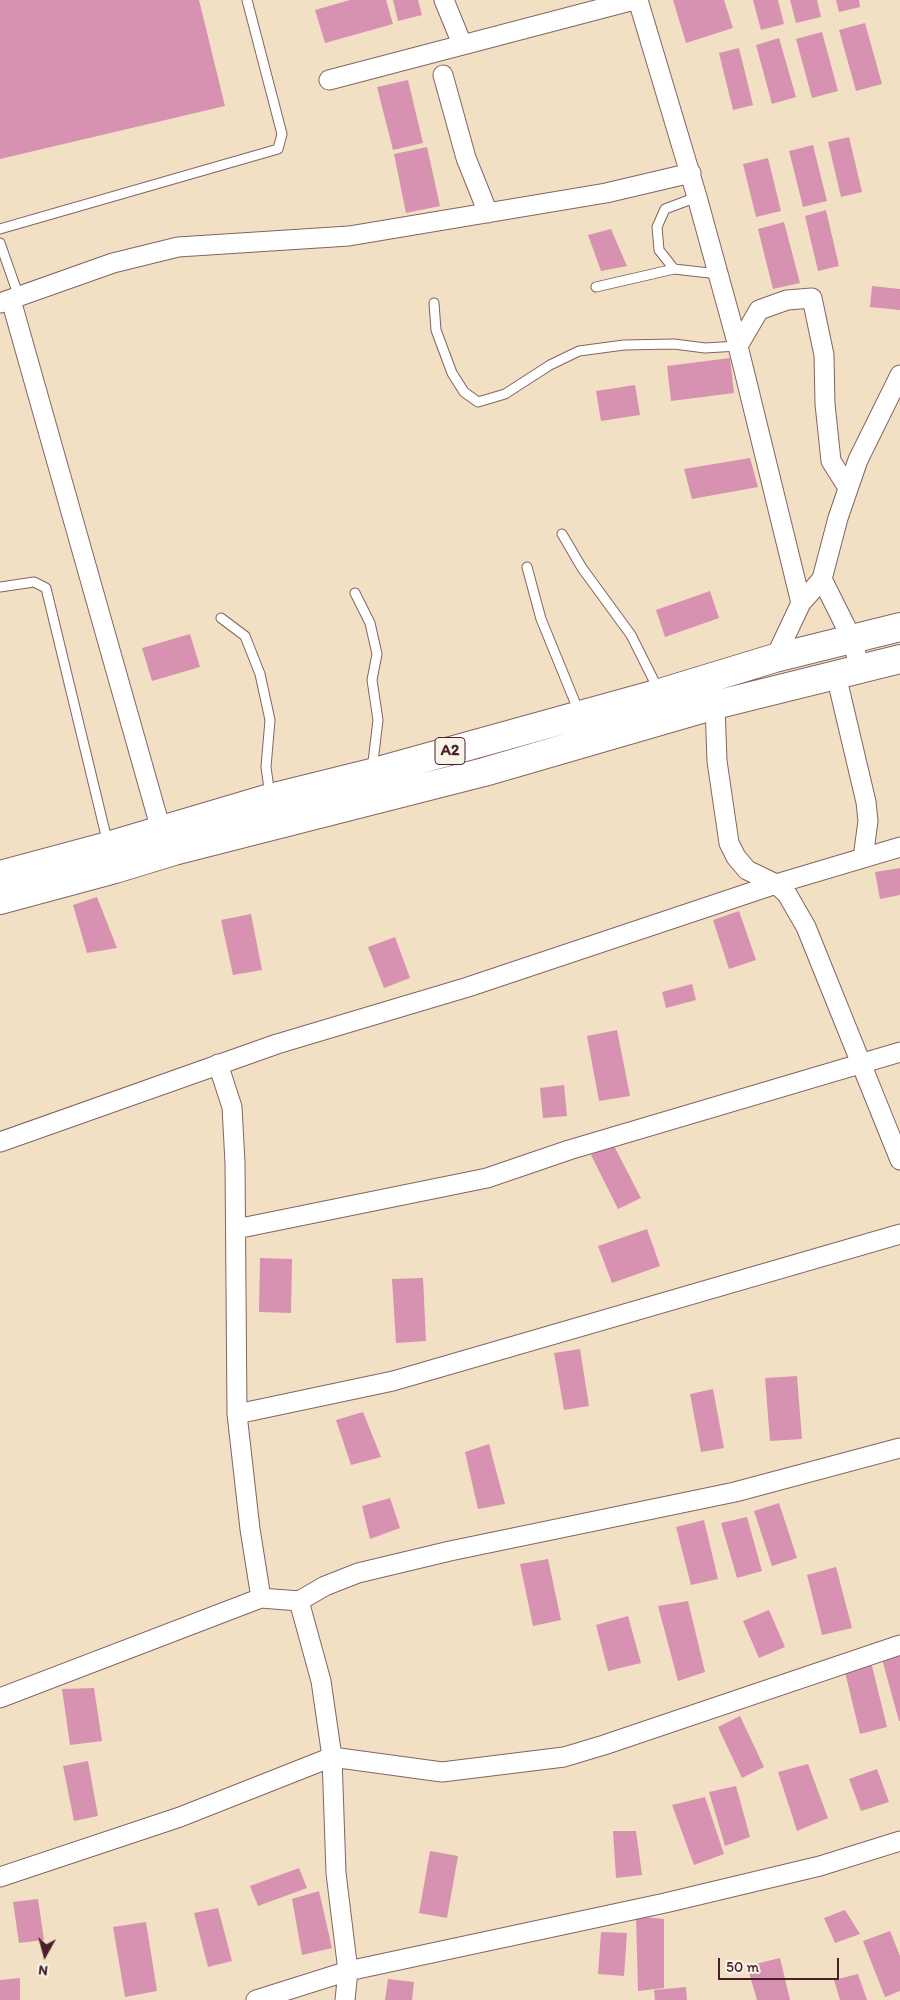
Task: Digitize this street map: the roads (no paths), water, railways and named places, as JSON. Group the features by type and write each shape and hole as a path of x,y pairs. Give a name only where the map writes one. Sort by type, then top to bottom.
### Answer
{"highway":[{"name":"A2","path":"0,875 108,846 270,798 660,693 775,658 900,627"},
{"name":"A2","path":"0,900 174,851 484,772 714,705 900,659"}],"street":[{"path":"444,0 462,44"},
{"path":"330,80 636,0 691,173 738,346 801,603"},
{"path":"443,75 466,158 488,213"},
{"path":"161,830 10,300 113,263 178,247 349,236 606,192 691,173"},
{"path":"738,346 759,310 787,300 812,298 824,355 825,404 832,461 848,488"},
{"path":"775,658 801,603 822,579 858,460 900,375"},
{"path":"822,579 852,639 848,672 868,821 863,858"},
{"path":"714,705 717,761 729,843 736,857 747,870 776,884 787,894 806,928 900,1160"},
{"path":"0,1142 277,1044 468,987 776,884 900,847"},
{"path":"236,1229 487,1178 569,1150 900,1052"},
{"path":"218,1064 232,1108 236,1163 237,1414 250,1529 261,1598"},
{"path":"237,1414 393,1381 900,1234"},
{"path":"0,1698 261,1598 299,1602 326,1586 358,1573 450,1551 735,1492 900,1448"},
{"path":"299,1602 321,1681 332,1757 336,1873 348,1971 344,2000"},
{"path":"0,1877 180,1818 332,1757 442,1772 564,1757 622,1740 900,1645"},
{"path":"256,2000 348,1971 646,1907 820,1866 900,1841"}],"lane":[{"path":"0,229 278,149 282,134 247,0"},
{"path":"674,269 659,250 657,227 665,209 697,197"},
{"path":"0,243 10,300"},
{"path":"596,287 674,269 718,274"},
{"path":"434,303 436,330 452,373 464,392 478,402 505,394 550,364 579,351 624,346 674,344 704,348 738,346"},
{"path":"562,534 582,568 631,635 660,693"},
{"path":"527,567 541,618 580,714"},
{"path":"0,587 34,582 46,588 108,846"},
{"path":"355,593 370,623 377,654 372,680 378,720 371,772"},
{"path":"221,618 245,636 260,674 270,720 266,767 270,798"}]}
